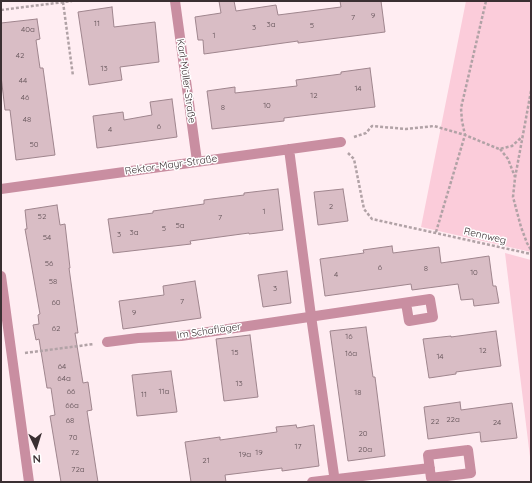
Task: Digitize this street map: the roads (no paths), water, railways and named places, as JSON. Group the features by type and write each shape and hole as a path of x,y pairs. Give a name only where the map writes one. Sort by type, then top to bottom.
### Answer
{"street":[{"name":"Karl-Müller-Straße","path":"175,1 197,161"},
{"name":"Rektor-Mayr-Straße","path":"1,189 341,142"},
{"path":"289,150 335,481"},
{"path":"1,276 29,482"},
{"name":"Im Schafläger","path":"107,342 138,338 181,336 406,303"},
{"path":"468,450 471,473 431,478 430,468 428,455 468,450"},
{"path":"312,482 335,481 430,468"}]}
